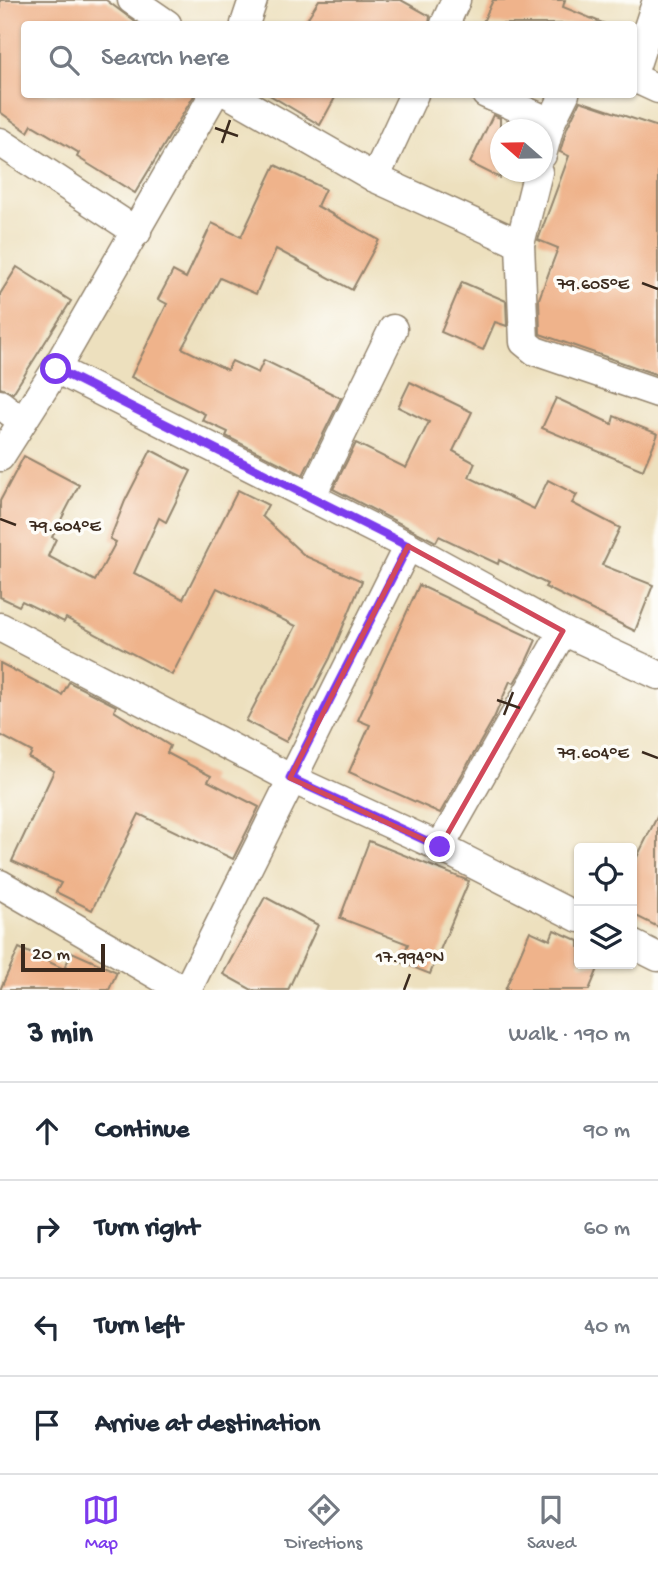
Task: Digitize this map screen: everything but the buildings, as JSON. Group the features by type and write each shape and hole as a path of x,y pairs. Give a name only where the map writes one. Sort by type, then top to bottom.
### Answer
{"street":[{"path":"132,0 163,21"},
{"path":"246,21 253,0"},
{"path":"446,21 456,0"},
{"path":"637,62 657,0"},
{"path":"637,79 658,89"},
{"path":"0,457 56,369 212,98"},
{"path":"236,98 375,178 520,244"},
{"path":"375,178 412,98"},
{"path":"495,98 544,119"},
{"path":"552,119 563,98"},
{"path":"0,142 136,233"},
{"path":"536,182 520,244 524,342 535,351 658,393"},
{"path":"312,497 393,329"},
{"path":"56,369 408,546 563,631 658,675"},
{"path":"0,404 22,421"},
{"path":"0,884 185,990 408,546"},
{"path":"0,627 290,778 440,847 574,915"},
{"path":"440,847 563,631"},
{"path":"637,946 658,957"}],"highlighted area":[{"path":"408,546 563,631 440,847 290,778"}],"route":[{"path":"56,369 408,546 290,778 440,847"}]}
